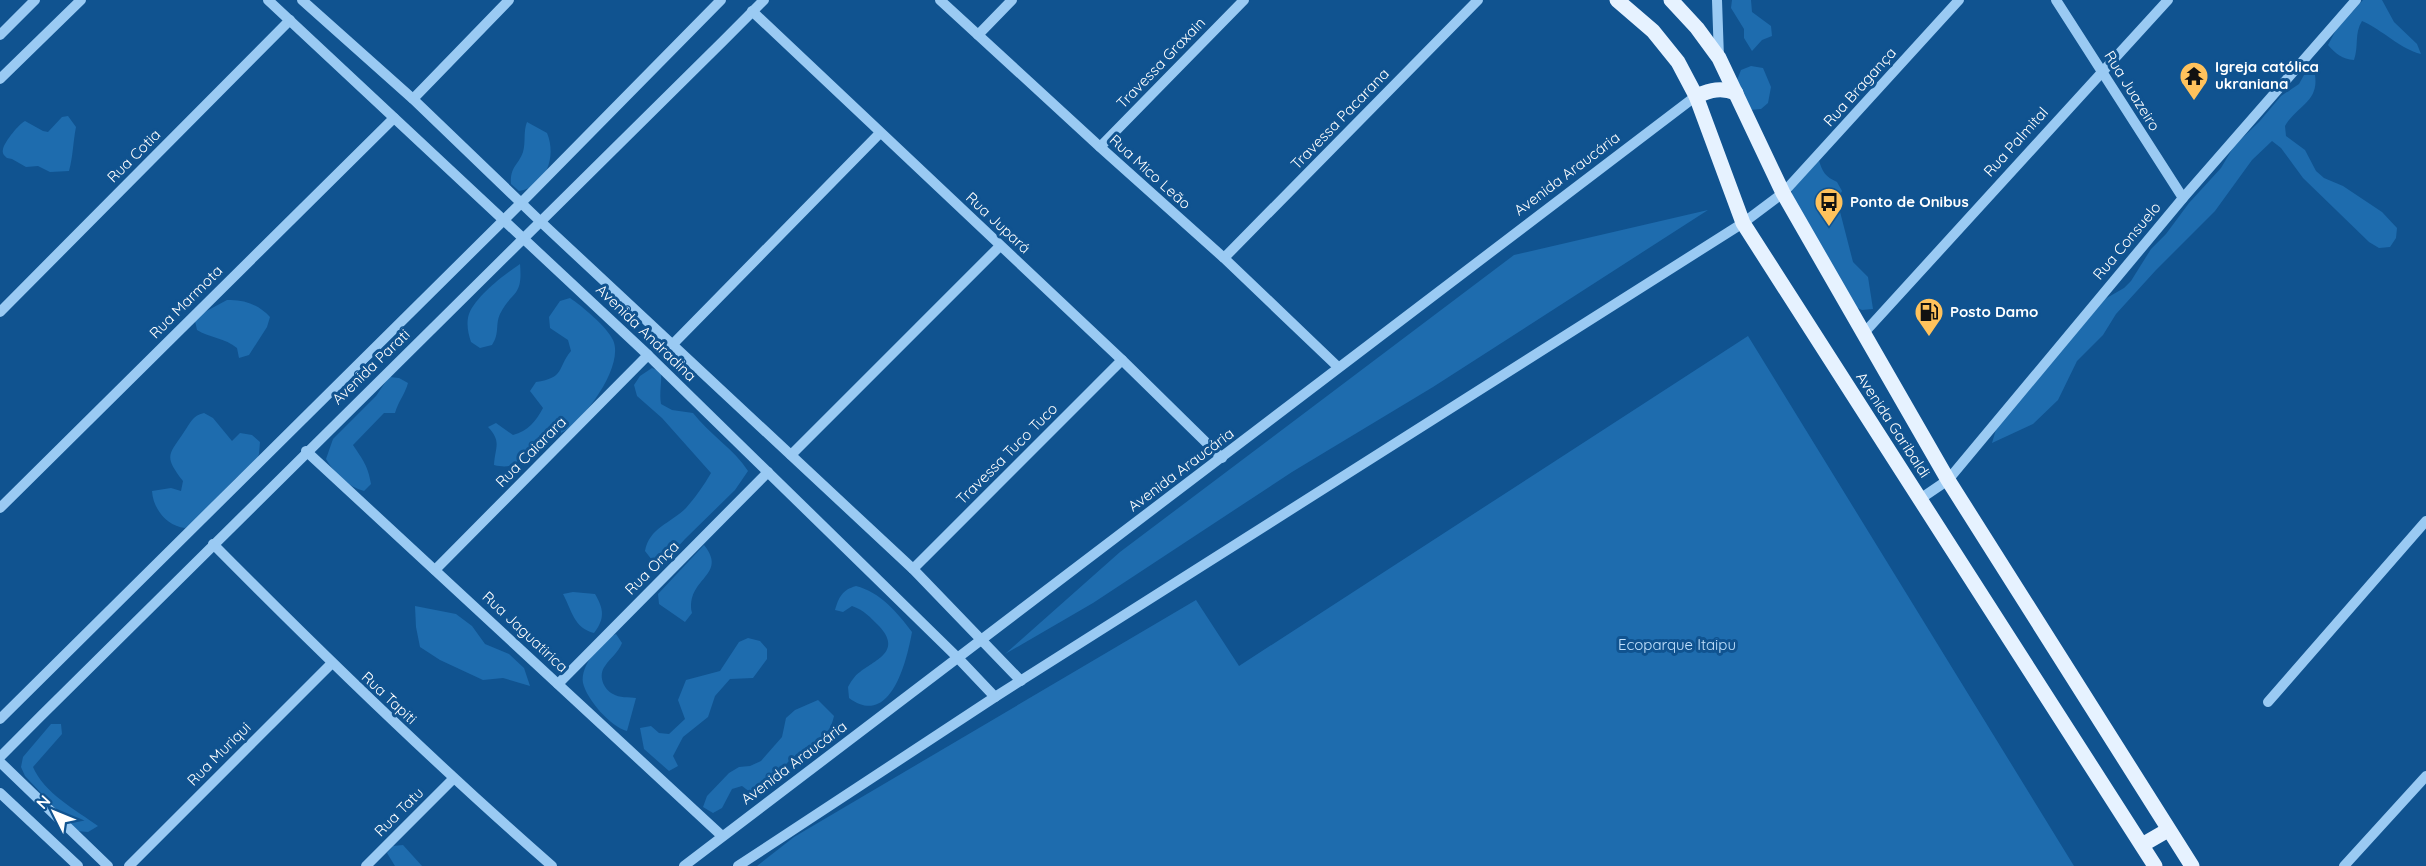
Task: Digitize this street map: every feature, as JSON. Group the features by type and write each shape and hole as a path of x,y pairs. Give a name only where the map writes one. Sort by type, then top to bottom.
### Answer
{"main road":[{"name":"Avenida Garibaldi","path":"1617,0 1653,31 1678,62 1696,96 1743,223 2155,866"},
{"name":"Avenida Garibaldi","path":"1671,0 1697,28 1719,58 1783,193 1948,480 2192,866"},
{"path":"1696,96 1714,90 1736,93"},
{"path":"2142,845 2168,830"}],"street":[{"path":"0,34 35,0"},
{"path":"0,79 81,0"},
{"name":"Avenida Andradina","path":"268,0 648,355 958,658 994,697"},
{"path":"413,99 509,0"},
{"name":"Avenida Parati","path":"0,719 521,203 721,0"},
{"name":"Avenida Parati","path":"0,757 306,451 542,223 764,0"},
{"name":"Rua Mico Leão","path":"940,0 1224,258 1338,367"},
{"path":"978,35 1012,0"},
{"name":"Travessa Graxain","path":"1100,147 1244,0"},
{"name":"Travessa Pacarana","path":"1224,258 1478,0"},
{"path":"1719,58 1718,5 1728,0"},
{"name":"Rua Bragança","path":"1743,223 1783,193 1959,0"},
{"name":"Rua Juazeiro","path":"2056,0 2183,198"},
{"name":"Rua Palmital","path":"1864,333 2168,0"},
{"name":"Rua Consuelo","path":"1920,499 1948,480 2183,198 2356,0"},
{"name":"Avenida Andradina","path":"308,2 913,569 1022,681"},
{"name":"Rua Jupará","path":"753,11 1122,360 1222,458"},
{"name":"Rua Cotia","path":"0,312 290,20"},
{"name":"Avenida Araucária","path":"684,866 1696,96"},
{"name":"Rua Marmota","path":"0,508 394,118"},
{"path":"673,344 880,133"},
{"path":"738,866 994,697 1743,223"},
{"path":"791,455 1000,246"},
{"name":"Rua Caiarara","path":"435,570 648,355"},
{"name":"Travessa Tuco Tuco","path":"913,569 1122,360"},
{"name":"Rua Jaguatirica","path":"306,451 722,836"},
{"name":"Rua Onça","path":"558,684 768,472"},
{"path":"2268,702 2426,521"},
{"name":"Rua Tapiti","path":"213,544 332,664 453,779 552,866"},
{"name":"Rua Muriqui","path":"129,866 332,664"},
{"path":"0,762 108,866"},
{"path":"2344,866 2426,776"},
{"name":"Rua Tatu","path":"366,866 453,779"},
{"path":"0,793 78,866"}],"green space":[{"path":"1732,0 1751,0 1752,12 1771,26 1772,36 1762,40 1752,51 1744,38 1744,29 1731,8"},
{"path":"2363,0 2382,0 2394,22 2417,44 2421,54 2413,52 2362,21 2358,31 2354,60 2334,51 2328,45 2336,30"},
{"path":"1751,66 1763,68 1771,87 1768,103 1761,109 1750,110 1737,80 1741,70"},
{"path":"2304,75 2315,75 2314,91 2285,126 2286,136 2305,150 2316,171 2324,178 2343,186 2382,212 2397,228 2396,238 2390,247 2379,248 2369,242 2303,178 2281,148 2272,141 2252,160 2215,211 2156,270 2116,314 2103,335 2077,361 2058,400 2033,424 1992,443 1997,426 2105,299 2131,281 2151,249 2221,168 2234,146 2281,96 2299,84"},
{"path":"68,116 76,127 69,171 50,172 38,166 26,167 7,158 4,154 3,149 6,142 25,121 48,132 62,117"},
{"path":"527,122 547,133 550,142 550,161 547,170 536,184 519,191 511,184 511,178 523,152"},
{"path":"1819,160 1825,174 1837,182 1842,191 1837,200 1853,262 1868,277 1873,309 1862,310 1853,306 1791,201 1792,190"},
{"path":"1708,210 1433,387 1292,472 1093,603 1005,654 1120,552 1514,255"},
{"path":"520,264 520,283 516,293 500,314 494,341 492,345 480,348 471,342 468,328 469,314 484,293"},
{"path":"570,298 600,323 613,340 615,351 608,378 590,406 570,427 539,441 520,460 510,466 494,465 496,441 488,427 496,423 513,435 531,425 543,408 530,391 536,382 556,375 571,351 568,340 550,328 549,317 560,301"},
{"path":"227,300 251,304 270,317 267,327 249,355 239,358 237,348 197,330 195,321 201,314"},
{"name":"Ecoparque Itaipu","path":"1748,336 2074,866 757,866 794,837 1196,600 1239,666"},
{"path":"652,368 661,372 661,404 672,410 693,413 748,471 735,490 663,563 652,560 645,551 647,543 661,526 686,508 711,473 662,418 637,396 634,385 640,376"},
{"path":"389,377 399,378 408,383 395,413 384,413 353,445 365,463 370,478 371,484 364,491 342,479 326,459 333,439 376,396"},
{"path":"204,413 213,418 232,441 240,433 252,435 260,442 259,454 255,463 236,478 195,521 185,528 178,527 162,516 155,504 152,491 171,488 181,491 183,481 173,466 170,455 192,420"},
{"path":"704,545 712,564 694,592 692,613 685,622 659,604 658,594"},
{"path":"856,586 880,598 894,610 912,632 901,673 886,698 876,705 864,705 849,698 848,687 853,679 885,654 888,648 885,635 867,614 852,606 843,612 835,610 842,595"},
{"path":"573,592 595,594 598,599 602,609 602,618 594,633 582,627 571,612 563,594"},
{"path":"415,606 456,614 472,626 485,644 509,654 524,668 530,686 503,678 483,680 440,660 420,647"},
{"path":"616,634 622,643 605,666 602,677 607,689 613,694 636,698 627,731 600,712 589,697 583,683 588,661 610,637"},
{"path":"748,638 760,641 767,649 767,659 753,678 730,679 715,696 708,717 683,737 673,756 678,766 669,771 644,749 640,728 651,726 659,733 669,734 685,719 678,700 686,680 720,671 739,642"},
{"path":"818,700 834,716 827,732 822,737 789,761 761,793 750,792 742,786 732,789 722,808 713,813 703,807 707,796 729,773 739,767 750,766 761,761 782,737 786,718 795,710"},
{"path":"51,724 61,724 62,734 33,767 53,793 98,826 88,832 77,831 25,776 21,767 23,757"},
{"path":"403,845 422,866 395,866 387,853 393,846"}],"place":[{"name":"Igreja católica ukraniana","path":"2194,102"},
{"name":"Ponto de Onibus","path":"1829,228"},
{"name":"Posto Damo","path":"1929,338"}]}
